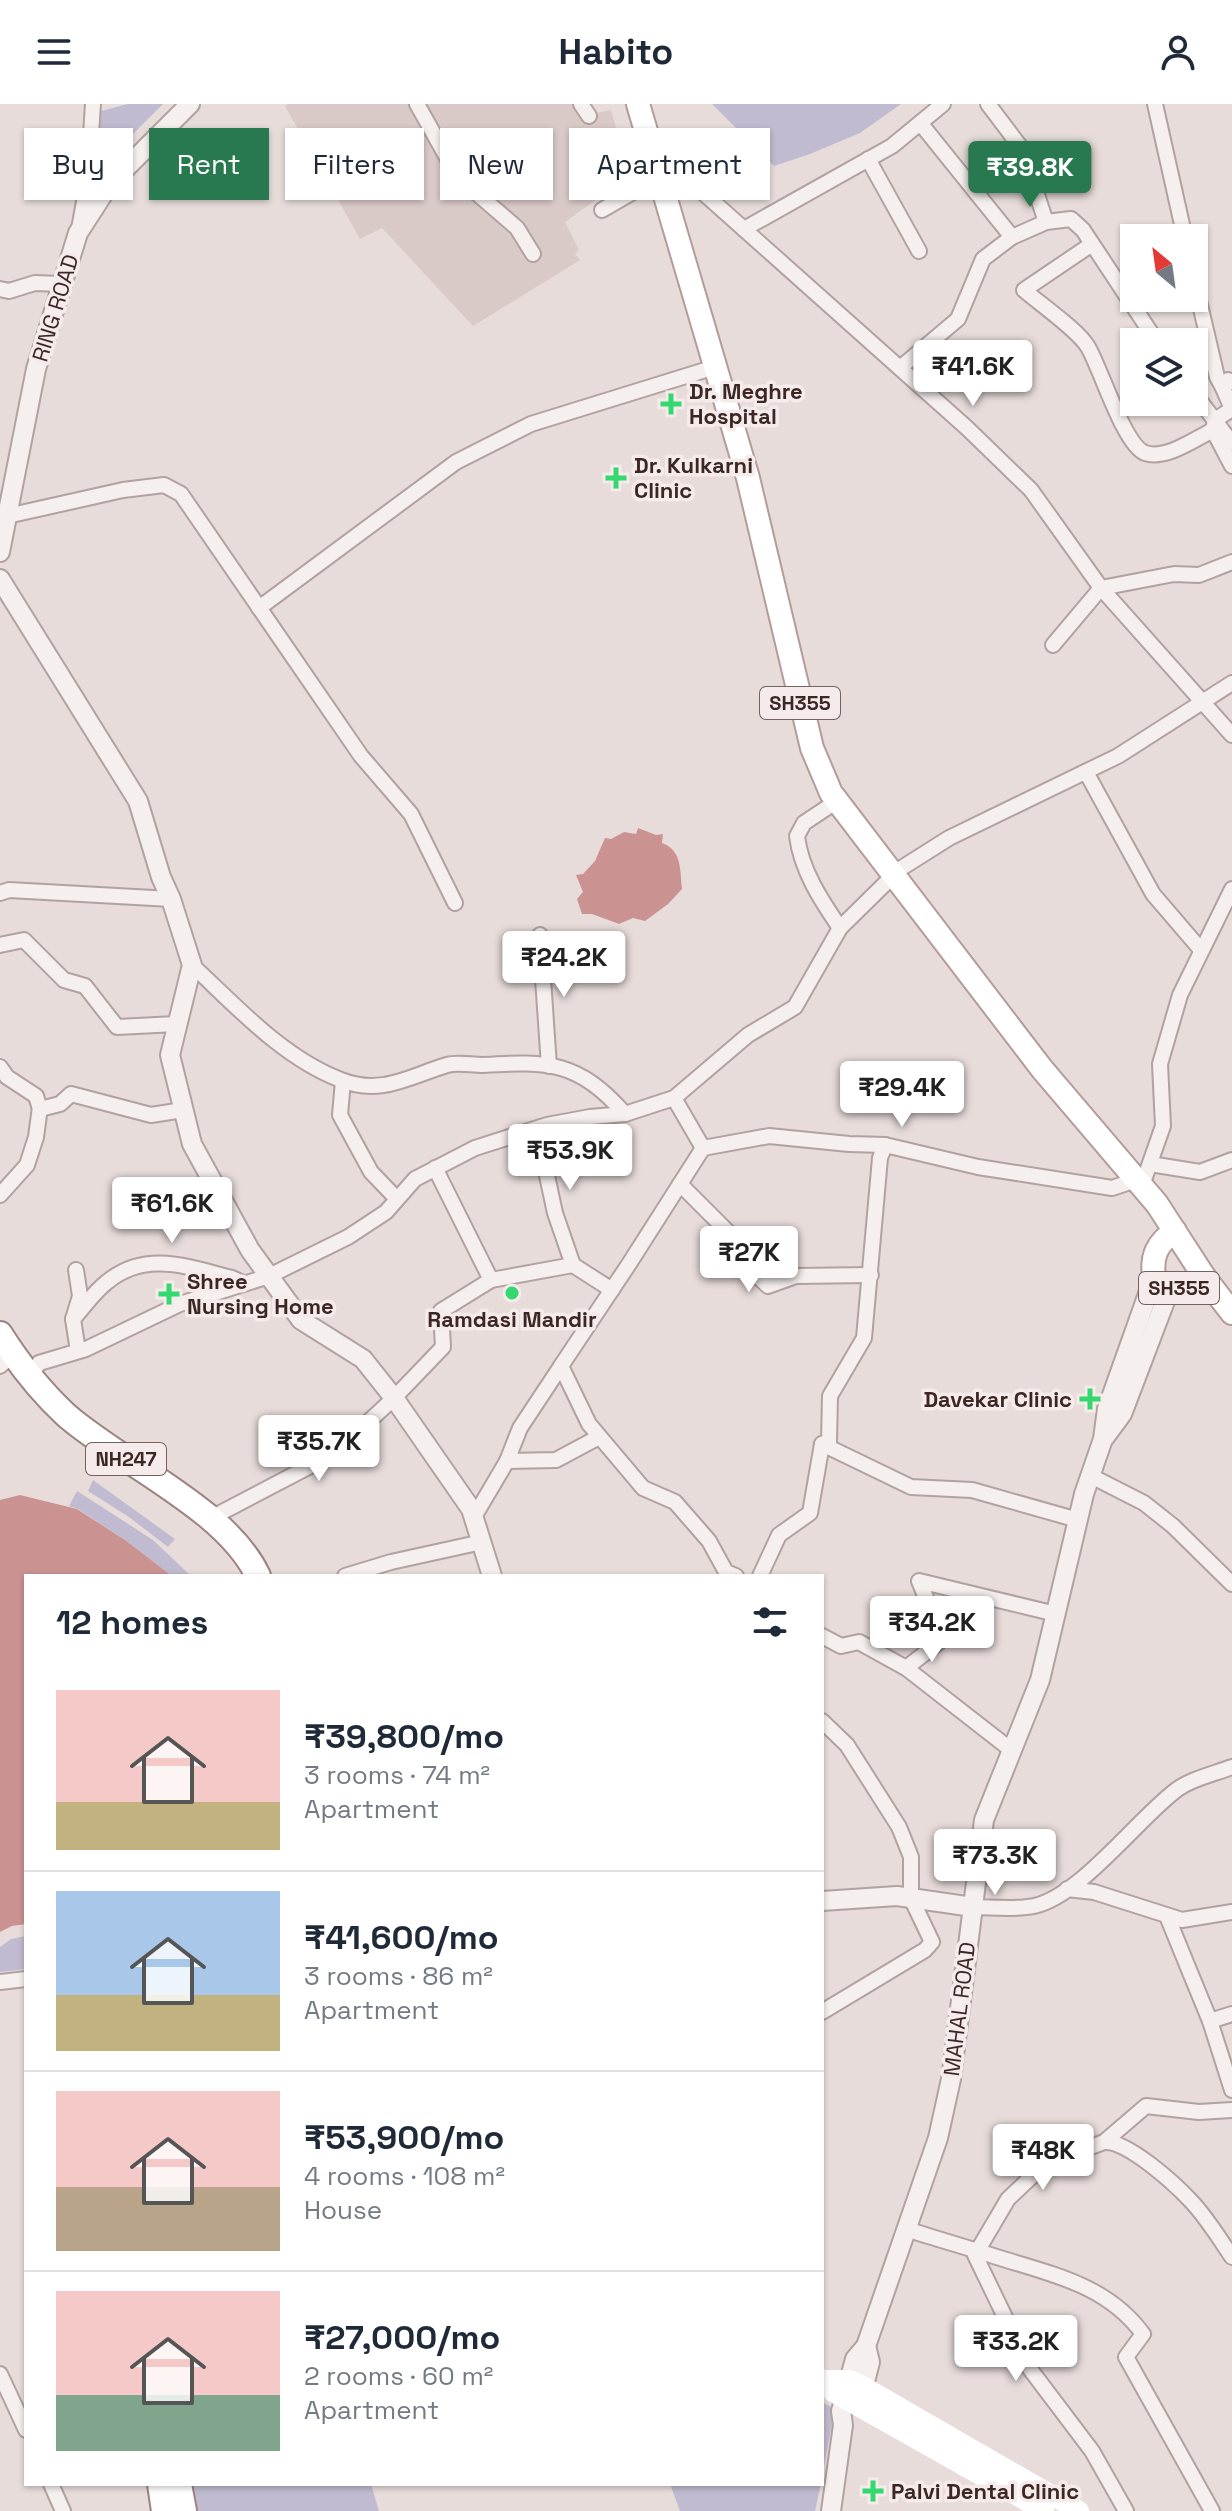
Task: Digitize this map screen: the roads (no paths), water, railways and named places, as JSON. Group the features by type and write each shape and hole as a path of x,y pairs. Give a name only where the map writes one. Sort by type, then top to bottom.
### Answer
{"highway":[{"name":"NH247","path":"3,1345 66,1415 234,1539 257,1574"},
{"path":"160,2486 164,2511"},
{"path":"179,2486 184,2511"}],"main road":[{"name":"SH355","path":"638,104 644,128"},
{"name":"SH355","path":"666,200 748,478 812,748 831,793 1042,1069 1144,1172 1157,1204 1205,1278 1232,1313"},
{"name":"SH355","path":"1175,1231 1160,1242 1152,1264 1162,1283 1188,1288 1205,1278"},
{"path":"824,2380 837,2378 854,2393 1044,2511"},
{"path":"854,2393 1079,2511"}],"street":[{"name":"RING ROAD","path":"1,541 36,369 78,233 109,185 190,104"},
{"path":"417,104 458,177 517,228 533,254"},
{"path":"744,229 892,146 943,104"},
{"path":"988,104 1022,149 1046,222"},
{"path":"1155,104 1182,224"},
{"path":"78,233 88,180 96,105"},
{"path":"921,124 1012,237"},
{"path":"868,159 919,251"},
{"path":"602,210 619,200"},
{"path":"711,200 1031,490 1101,588 1232,735"},
{"path":"900,368 958,319 983,259 1012,237 1046,222 1071,219 1092,244 1148,328"},
{"path":"1092,244 1024,290 1086,343 1106,382 1122,424 1136,448 1147,454 1162,454 1214,425 1232,409 1228,385 1217,377 1202,312"},
{"path":"0,289 9,291 35,283 60,284"},
{"path":"259,608 456,462 531,424 715,367"},
{"path":"1208,415 1232,466"},
{"path":"1214,425 1232,443"},
{"path":"7,516 123,490 164,485 181,494 361,756 411,814 455,903"},
{"path":"1053,645 1101,588 1174,574 1199,575 1232,562"},
{"path":"0,579 138,801 192,965 260,1028 303,1059 343,1081 387,1087 451,1064 532,1062 573,1071 606,1093 625,1114"},
{"path":"30,1377 39,1363 78,1351 180,1304 269,1276 348,1237 386,1212 415,1179 475,1148 537,1129 590,1117 625,1114 674,1098 748,1035 795,1007 840,928 894,875 949,838 1118,756 1232,683"},
{"path":"1086,772 1153,894 1201,950"},
{"path":"837,801 804,823 797,836 804,866 840,928"},
{"path":"1144,1172 1163,1126 1160,1064 1180,995 1232,889"},
{"path":"0,893 9,890 171,899"},
{"path":"540,935 549,1066"},
{"path":"0,945 24,940 64,980 85,986 117,1027 176,1024"},
{"path":"192,965 170,1055 192,1144 250,1250 301,1320 363,1359 394,1398 471,1509 491,1574"},
{"path":"0,1067 7,1077 36,1096 40,1107 36,1137 27,1165 0,1195"},
{"path":"343,1081 340,1115 371,1172 397,1199"},
{"path":"40,1107 60,1104 71,1094 151,1115 183,1110"},
{"path":"674,1098 703,1148"},
{"path":"537,1129 555,1213 573,1265 612,1290"},
{"path":"474,1517 507,1461 520,1428 703,1148 769,1136 885,1145 978,1167 1112,1188 1144,1172 1200,1172 1232,1160"},
{"path":"822,1444 829,1441 830,1396 864,1338 880,1158 885,1145"},
{"path":"435,1168 491,1280"},
{"path":"680,1184 735,1239 755,1274 768,1286 796,1276 871,1275"},
{"path":"73,1319 107,1282 134,1267 159,1261 243,1283"},
{"path":"209,1519 335,1453 443,1347 441,1311 491,1280 573,1265"},
{"path":"76,1270 80,1296 73,1319 78,1351"},
{"name":"MAHAL ROAD","path":"831,2511 843,2425 853,2417 855,2359 866,2346 938,2138 951,2079 984,1820 1040,1680 1091,1476 1103,1439 1122,1414 1162,1283"},
{"path":"561,1366 589,1424 599,1437 643,1488 675,1502 709,1541 726,1572 731,1574"},
{"path":"507,1461 556,1460 599,1437"},
{"path":"822,1444 911,1487 972,1490 1078,1520"},
{"path":"761,1574 779,1535 810,1513 822,1444"},
{"path":"1091,1476 1144,1503 1173,1526 1232,1584"},
{"path":"352,1574 482,1542"},
{"path":"906,1668 943,1639 919,1581 1056,1614"},
{"path":"824,1637 841,1646 859,1642 906,1668 1010,1749"},
{"path":"824,1723 847,1745 899,1827 911,1857 911,1898 932,1942 925,1950 824,2011"},
{"path":"824,1901 897,1896 973,1907 1034,1906 1067,1889 1101,1862 1178,1788 1232,1767"},
{"path":"1067,1889 1094,1892 1182,1920 1232,1912"},
{"path":"1167,1916 1210,2021 1232,2090"},
{"path":"0,1982 24,1979"},
{"path":"1210,2021 1232,2014"},
{"path":"1104,2142 1146,2106 1199,2112 1232,2110"},
{"path":"1126,2511 1092,2451 1030,2369 975,2255 1008,2199 1045,2164 1113,2141 1134,2153 1191,2200 1232,2257"},
{"path":"906,2229 1075,2280 1101,2294 1133,2320 1143,2334 1126,2357 1212,2511"},
{"path":"0,2374 24,2426"},
{"path":"52,2486 63,2511"}],"place":[{"name":"Dr. Meghre Hospital","path":"671,404"},
{"name":"Dr. Kulkarni Clinic","path":"616,478"},
{"name":"Ramdasi Mandir","path":"512,1293"},
{"name":"Shree Nursing Home","path":"169,1294"},
{"name":"Davekar Clinic","path":"1090,1399"},
{"name":"Palvi Dental Clinic","path":"873,2491"}]}
